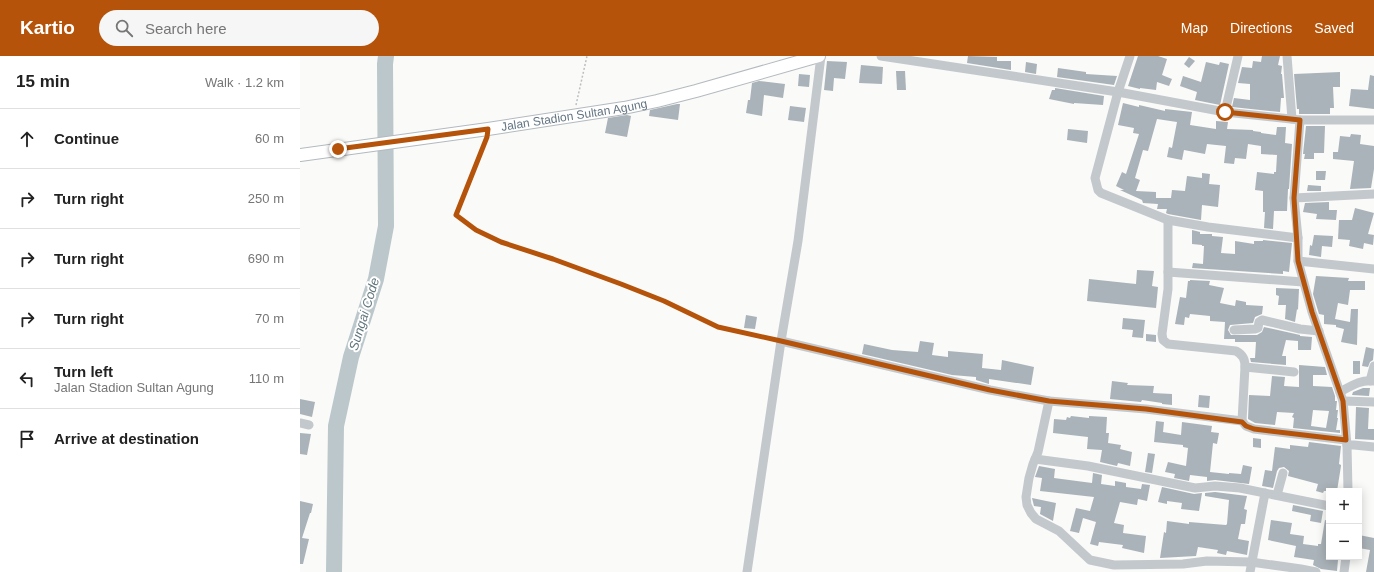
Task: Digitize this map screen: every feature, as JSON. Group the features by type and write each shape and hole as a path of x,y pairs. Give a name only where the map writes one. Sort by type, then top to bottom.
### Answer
{"main road":[{"name":"Jalan Stadion Sultan Agung","path":"300,155 574,116 657,101 820,56"}],"street":[{"path":"747,572 781,341 798,241 820,56"},
{"path":"881,56 1118,92 1225,112 1296,119 1374,120"},
{"path":"1130,56 1118,92 1096,178 1098,190 1101,193 1168,220 1208,227 1298,238"},
{"path":"1225,112 1238,56"},
{"path":"1287,56 1296,119 1294,198 1298,238 1298,261 1312,312 1342,396 1347,443 1348,488"},
{"path":"1294,198 1374,194"},
{"path":"1168,220 1168,289 1162,334 1163,340 1168,344 1236,351 1242,354 1245,360 1242,422"},
{"path":"1298,261 1374,268"},
{"path":"1168,272 1303,282"},
{"path":"1234,330 1258,328 1258,322 1262,320 1300,329 1319,331"},
{"path":"781,341 990,390 1049,401 1146,409 1242,422 1246,426 1254,429 1374,447"},
{"path":"1342,396 1360,382 1372,381 1374,366"},
{"path":"1245,367 1294,372"},
{"path":"1342,396 1374,402"},
{"path":"1049,401 1040,445 1031,471 1026,497 1027,505 1036,519 1059,531 1090,560 1114,565 1182,568 1207,561 1251,562 1316,572"},
{"path":"1036,459 1088,466 1195,488 1215,486 1240,488 1326,505"},
{"path":"1277,495 1283,473"},
{"path":"1250,572 1265,493"},
{"path":"1344,572 1346,560"}],"path":[{"path":"574,116 587,56"},
{"path":"488,129 487,137 456,215 462,220 476,230 501,242 628,286 664,301 718,327 781,341"}],"building":[{"path":"968,56 997,57 997,61 1011,61 1011,70 967,63"},
{"path":"1138,56 1158,56 1167,59 1162,75 1172,79 1169,86 1157,82 1156,90 1140,89 1128,86"},
{"path":"1262,56 1280,56 1278,65 1282,66 1281,74 1284,98 1281,98 1280,112 1232,107 1234,98 1250,100 1250,84 1238,83 1242,67 1252,68 1253,61 1261,62"},
{"path":"1189,57 1195,61 1189,68 1184,64"},
{"path":"827,61 847,62 845,79 834,78 833,91 824,90"},
{"path":"1026,62 1037,64 1036,74 1025,72"},
{"path":"1206,62 1219,65 1220,62 1229,64 1220,105 1195,100 1197,92 1180,86 1183,76 1201,82"},
{"path":"861,65 883,67 882,84 859,83"},
{"path":"1058,68 1086,72 1086,74 1117,76 1114,85 1057,77"},
{"path":"896,71 905,71 906,90 897,90"},
{"path":"1340,72 1340,87 1333,87 1334,108 1330,108 1330,114 1299,114 1299,109 1297,109 1294,74"},
{"path":"799,74 810,75 809,87 798,86"},
{"path":"1370,75 1374,76 1374,109 1349,106 1351,89 1368,90"},
{"path":"759,81 785,84 783,98 764,95 762,116 746,113 748,100 750,100 752,83"},
{"path":"1055,88 1104,96 1103,105 1074,104 1049,99 1052,90 1055,90"},
{"path":"1123,103 1165,111 1165,109 1192,112 1190,125 1216,129 1216,121 1228,122 1227,129 1253,130 1261,133 1276,135 1277,127 1286,127 1285,143 1292,144 1287,211 1274,211 1273,229 1264,228 1265,212 1263,212 1263,191 1255,190 1257,172 1274,174 1274,172 1276,172 1277,155 1261,154 1261,146 1248,144 1246,159 1235,158 1234,164 1224,163 1226,146 1207,144 1205,154 1184,150 1182,160 1167,157 1169,147 1172,148 1177,122 1157,119 1148,151 1143,150 1135,178 1140,180 1136,191 1156,192 1156,198 1171,198 1172,190 1185,191 1187,176 1202,178 1202,173 1210,174 1209,184 1220,185 1218,207 1202,205 1201,220 1168,214 1166,213 1167,209 1157,209 1158,204 1143,203 1142,200 1120,190 1124,190 1116,186 1122,172 1126,174 1139,134 1133,133 1134,128 1118,125"},
{"path":"680,104 678,120 649,116 650,110"},
{"path":"790,106 806,108 804,122 788,120"},
{"path":"627,115 631,116 627,137 605,133 608,118"},
{"path":"1306,126 1325,126 1324,153 1314,153 1314,159 1304,159 1305,154 1303,154"},
{"path":"1068,129 1088,131 1087,143 1067,140"},
{"path":"1351,134 1361,135 1360,144 1374,146 1374,169 1371,188 1350,189 1354,161 1333,159 1333,152 1338,152 1340,136 1350,137"},
{"path":"1316,171 1326,171 1325,180 1316,180"},
{"path":"1308,185 1321,186 1321,191 1307,191"},
{"path":"1329,202 1329,210 1337,210 1336,220 1316,219 1317,214 1303,212 1305,203"},
{"path":"1355,208 1374,213 1368,234 1374,235 1373,245 1364,243 1363,249 1349,246 1350,240 1338,239 1339,220 1352,220"},
{"path":"1192,230 1200,232 1200,234 1212,234 1212,236 1223,237 1221,253 1235,254 1235,241 1254,244 1254,241 1263,240 1292,243 1289,272 1283,271 1283,274 1192,268 1193,263 1203,264 1204,246 1192,244"},
{"path":"1314,235 1333,236 1332,247 1322,246 1321,257 1309,255 1310,245 1312,246"},
{"path":"1137,270 1154,271 1152,286 1158,287 1156,308 1087,301 1089,279 1136,284"},
{"path":"1316,276 1349,278 1348,281 1365,281 1365,290 1350,290 1348,305 1338,303 1335,319 1350,322 1351,309 1358,309 1357,345 1341,342 1344,329 1336,327 1336,325 1324,324 1324,315 1319,314 1313,294"},
{"path":"1188,281 1210,281 1209,285 1224,288 1220,303 1235,306 1236,300 1246,302 1246,305 1263,306 1262,314 1255,317 1253,323 1230,325 1228,330 1231,335 1257,335 1262,332 1264,327 1300,336 1312,337 1311,350 1298,350 1298,341 1286,340 1282,356 1286,356 1286,365 1251,362 1250,358 1255,358 1256,342 1235,342 1235,339 1224,339 1225,322 1210,321 1210,316 1190,314 1189,318 1185,317 1184,325 1175,324 1180,297 1186,298"},
{"path":"1276,288 1299,289 1298,310 1297,309 1295,322 1285,319 1286,305 1278,305 1279,296 1276,295"},
{"path":"746,315 757,317 755,329 744,328"},
{"path":"1123,318 1145,320 1143,338 1132,337 1133,330 1122,329"},
{"path":"1146,334 1156,335 1156,342 1146,341"},
{"path":"920,341 934,343 932,355 948,357 948,351 983,354 982,368 1001,370 1002,360 1034,367 1031,385 989,379 989,384 976,380 976,377 952,375 862,354 864,344 892,350 918,352"},
{"path":"1366,347 1374,349 1373,360 1370,362 1368,367 1362,366"},
{"path":"1353,361 1360,361 1360,374 1353,374"},
{"path":"1299,365 1325,367 1327,375 1313,375 1313,386 1332,387 1335,401 1337,401 1336,410 1338,410 1336,430 1340,430 1340,433 1293,428 1294,418 1292,417 1294,413 1277,412 1275,425 1255,423 1248,419 1249,395 1270,396 1272,376 1285,377 1284,386 1299,387","holes":["1313,410 1329,411 1326,428 1311,426"]},
{"path":"1112,381 1128,383 1127,385 1154,386 1153,393 1172,394 1172,405 1142,400 1141,402 1110,399"},
{"path":"1363,388 1370,388 1369,396 1352,395 1353,392"},
{"path":"1199,395 1210,396 1209,408 1198,407"},
{"path":"300,399 315,402 312,417 300,414"},
{"path":"1356,407 1369,408 1368,429 1374,429 1374,440 1355,439"},
{"path":"1071,416 1089,418 1089,416 1107,417 1106,433 1109,433 1108,443 1121,445 1120,449 1132,452 1130,466 1118,463 1117,466 1100,462 1102,450 1087,449 1088,437 1053,433 1054,419 1066,420 1067,417 1070,418"},
{"path":"1156,421 1164,422 1163,432 1181,435 1182,422 1212,426 1211,432 1219,433 1217,444 1213,443 1210,472 1241,474 1243,465 1252,467 1249,484 1215,480 1207,481 1207,477 1190,475 1189,481 1174,478 1175,474 1165,472 1168,462 1186,466 1188,448 1183,447 1183,445 1154,442"},
{"path":"300,433 311,434 307,455 300,454"},
{"path":"1253,438 1261,439 1261,448 1253,447"},
{"path":"1309,442 1341,446 1339,464 1341,466 1337,488 1326,488 1326,491 1323,493 1316,491 1318,484 1288,476 1289,471 1284,467 1279,468 1277,471 1273,488 1262,486 1265,470 1272,471 1275,447 1290,449 1290,445 1308,447"},
{"path":"1148,453 1155,454 1152,473 1145,472"},
{"path":"1039,466 1055,469 1054,478 1092,483 1093,473 1102,475 1101,484 1115,486 1115,481 1126,483 1126,487 1141,489 1142,484 1150,485 1147,501 1138,499 1137,505 1120,502 1114,523 1124,525 1123,533 1146,536 1144,553 1122,548 1123,545 1099,542 1098,546 1090,544 1096,522 1083,518 1079,533 1070,531 1076,508 1090,511 1094,497 1040,491 1042,478 1035,477"},
{"path":"1162,487 1194,494 1202,493 1199,511 1181,509 1182,503 1167,501 1167,504 1158,502"},
{"path":"1215,492 1247,496 1244,509 1247,510 1245,524 1241,524 1238,539 1249,541 1247,555 1227,551 1226,555 1217,553 1218,550 1198,547 1196,556 1160,558 1164,532 1166,533 1167,521 1189,524 1189,522 1227,524 1229,500 1205,496 1205,493"},
{"path":"1032,498 1056,503 1053,521 1040,514 1041,507 1034,506"},
{"path":"300,501 313,504 302,538 309,539 303,564 300,564"},
{"path":"1293,505 1323,511 1321,523 1310,521 1311,515 1292,511"},
{"path":"1271,520 1292,523 1290,534 1304,536 1303,544 1318,546 1318,544 1321,544 1326,520 1326,560 1338,560 1337,571 1321,569 1313,565 1314,560 1294,557 1296,546 1268,540"},
{"path":"1362,536 1374,538 1374,572 1366,572 1370,550 1362,549"}],"waterway":[{"name":"Sungai Code","path":"334,572 336,426 351,357 376,279 386,226 386,56"}],"route":[{"path":"338,149 488,129 487,137 469,179 456,215 476,230 501,242 621,284 664,301 718,327 990,390 1049,401 1146,409 1242,422 1246,426 1254,429 1346,440 1343,401 1312,312 1298,261 1298,238 1294,198 1300,120 1225,112"}]}
